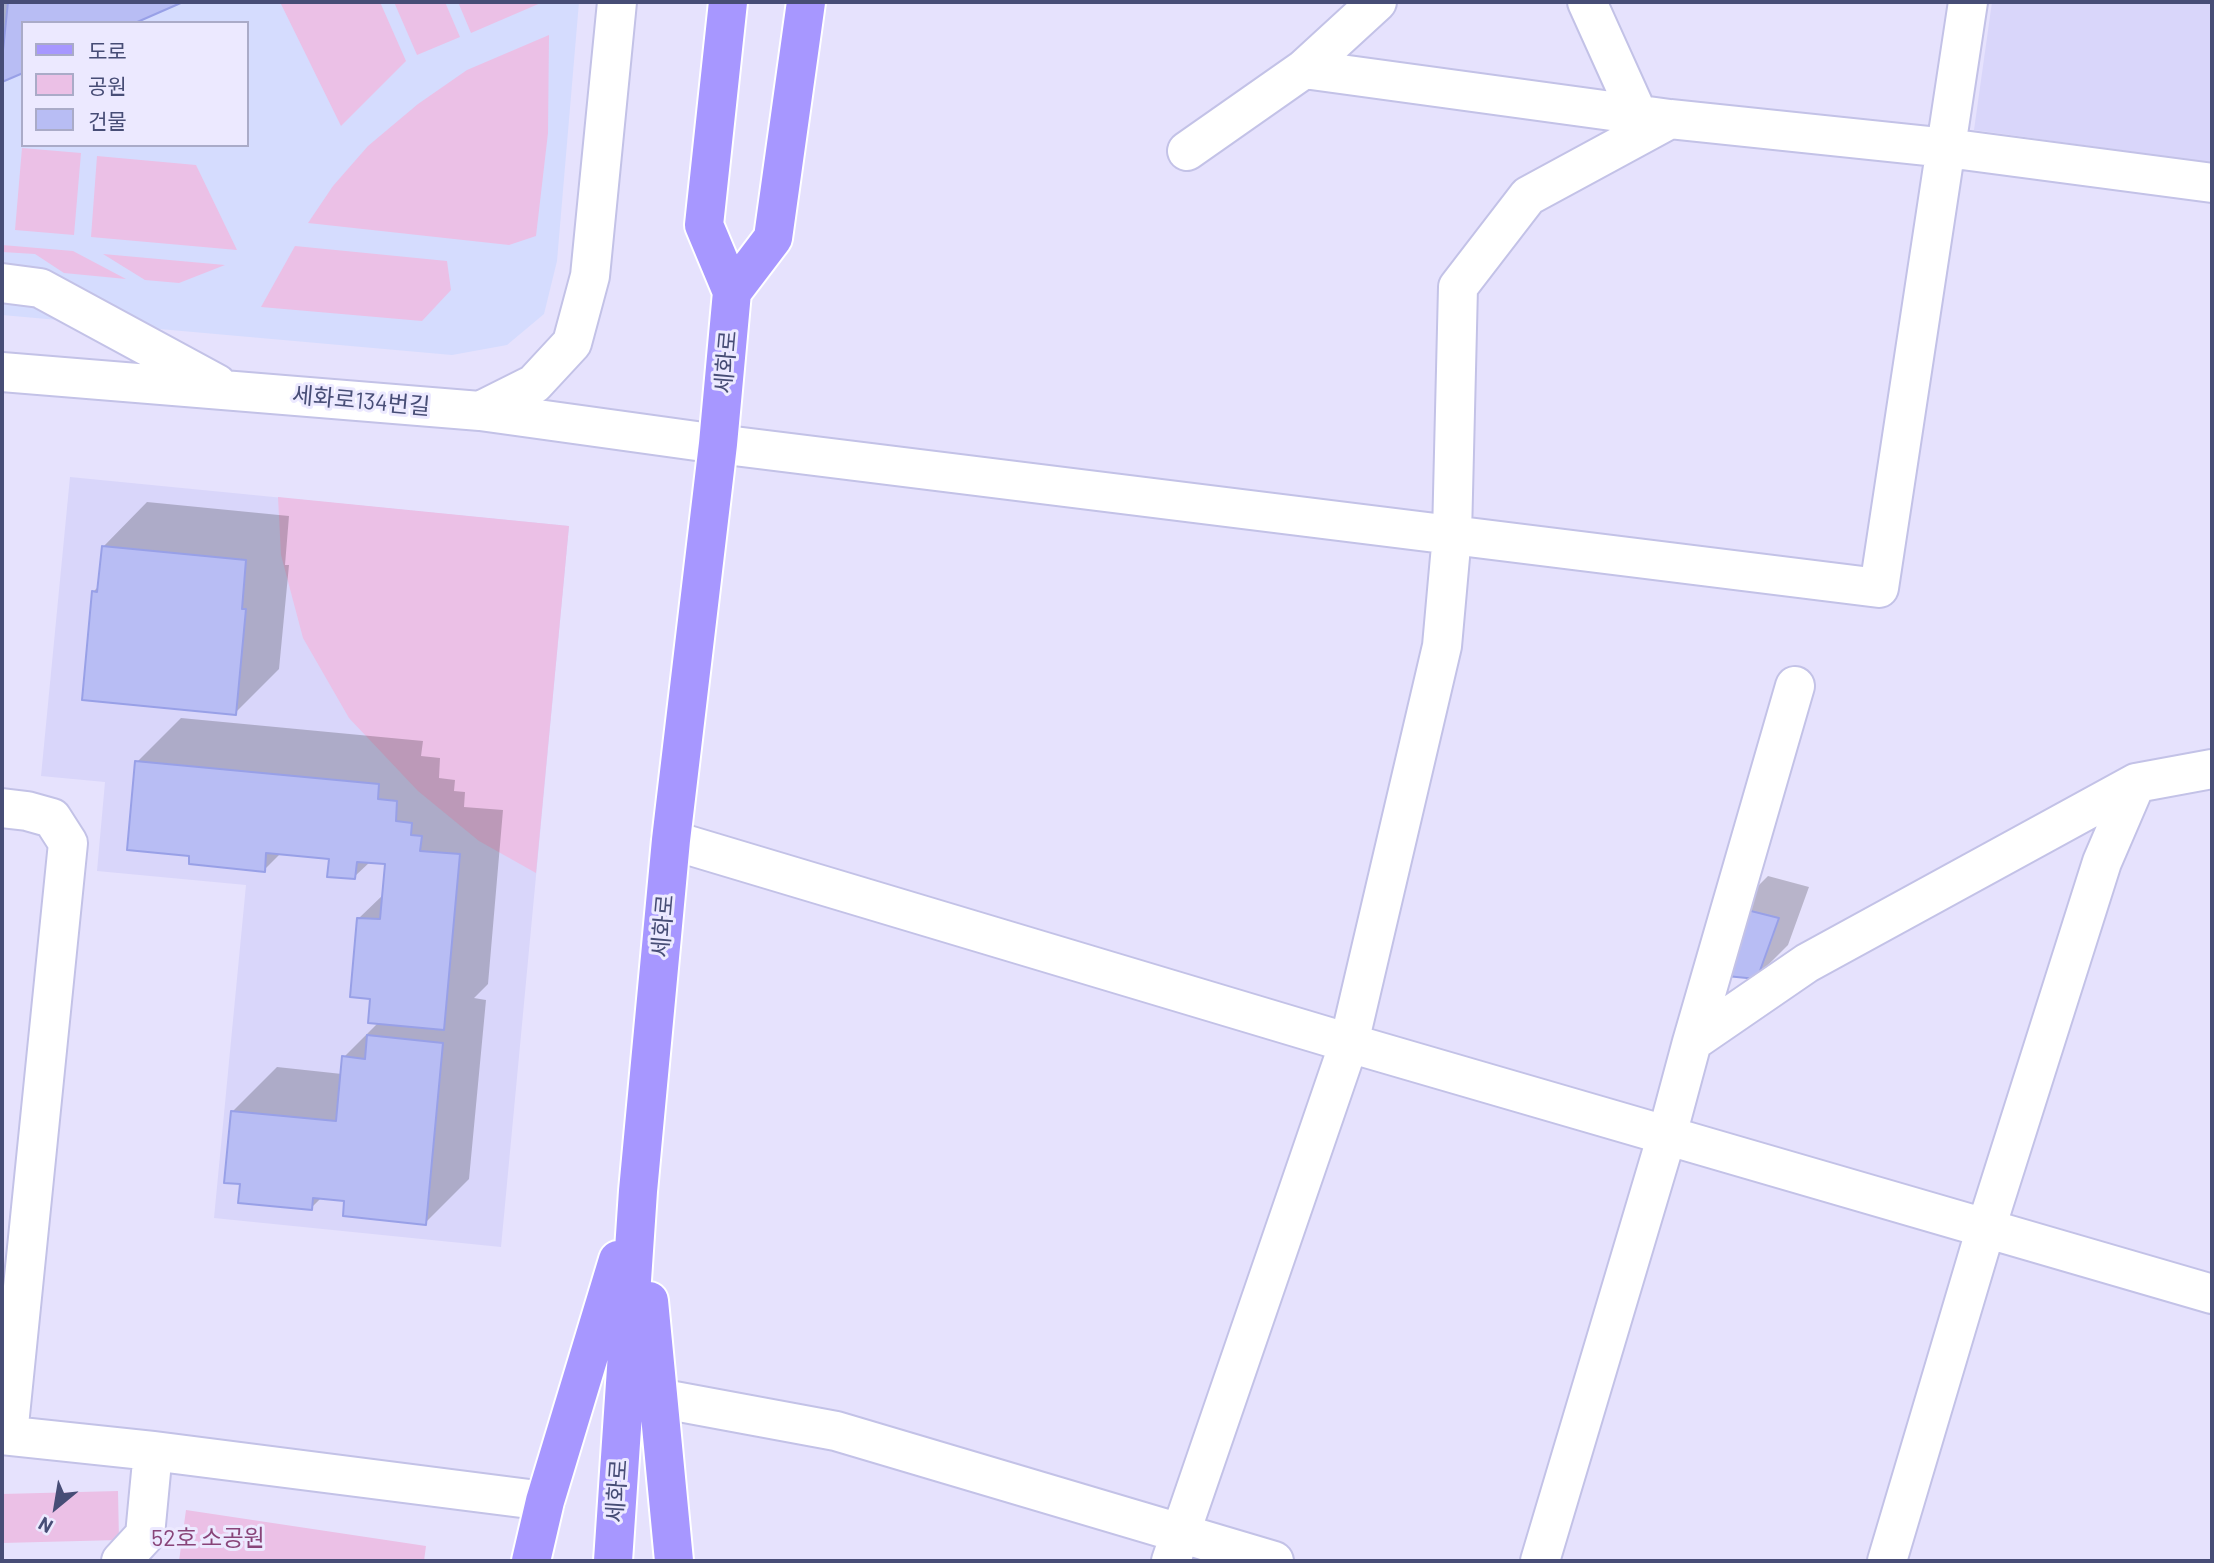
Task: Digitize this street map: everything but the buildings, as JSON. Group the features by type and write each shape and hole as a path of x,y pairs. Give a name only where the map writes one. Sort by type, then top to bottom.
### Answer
{"main road":[{"name":"세화로","path":"612,1561 638,1191 671,840 718,444 732,292 704,225 729,2"},
{"path":"732,292 773,238 806,2"},
{"path":"638,1191 674,1561"},
{"path":"531,1561 545,1502 638,1191"}],"street":[{"path":"480,411 534,384 572,343 590,276 617,2"},
{"path":"1187,151 1304,69 1377,2"},
{"path":"1587,2 1654,117"},
{"path":"1947,148 1968,2"},
{"path":"1304,69 1654,117 1947,148 2210,184"},
{"path":"1175,1547 1349,1043 1442,646 1452,535 1458,287 1528,196 1654,117"},
{"name":"세화로134번길","path":"2,372 480,411 718,444 1879,588 1947,148"},
{"path":"2,283 40,288 228,390"},
{"path":"1540,1561 1667,1135 1795,686"},
{"path":"1692,1042 1807,963 2136,783 2212,769"},
{"path":"1888,1561 1986,1228 2102,862 2136,783"},
{"path":"2,808 52,818 68,843 5,1435 153,1451 545,1502"},
{"path":"671,840 1349,1043 2212,1294"},
{"path":"658,1398 836,1431 1175,1547 1274,1561"},
{"path":"121,1561 145,1535 153,1451"}],"shaded area":[{"path":"2,2 579,2 557,261 544,314 507,345 452,355 2,315"},
{"path":"1992,2 2212,2 2212,163 1974,130"},
{"path":"70,477 569,526 501,1247 214,1218 246,885 97,871 105,782 41,776"}],"green space":[{"path":"280,2 380,2 406,61 341,126"},
{"path":"394,2 445,2 460,37 417,55"},
{"path":"458,2 543,2 471,33"},
{"path":"549,35 548,133 536,236 509,245 308,223 333,186 368,146 418,104 467,70"},
{"path":"22,148 81,153 74,235 15,230"},
{"path":"97,156 196,165 237,250 91,237"},
{"path":"2,245 73,251 126,279 64,273 35,254 2,252"},
{"path":"295,246 447,261 451,290 422,321 261,307"},
{"path":"103,254 225,265 179,283 145,280"},
{"path":"278,497 569,526 536,873 479,841 418,791 349,718 303,638 281,555"},
{"path":"118,1491 119,1540 2,1543 2,1494"},
{"name":"52호 소공원","path":"186,1510 426,1546 424,1561 179,1561"}]}
